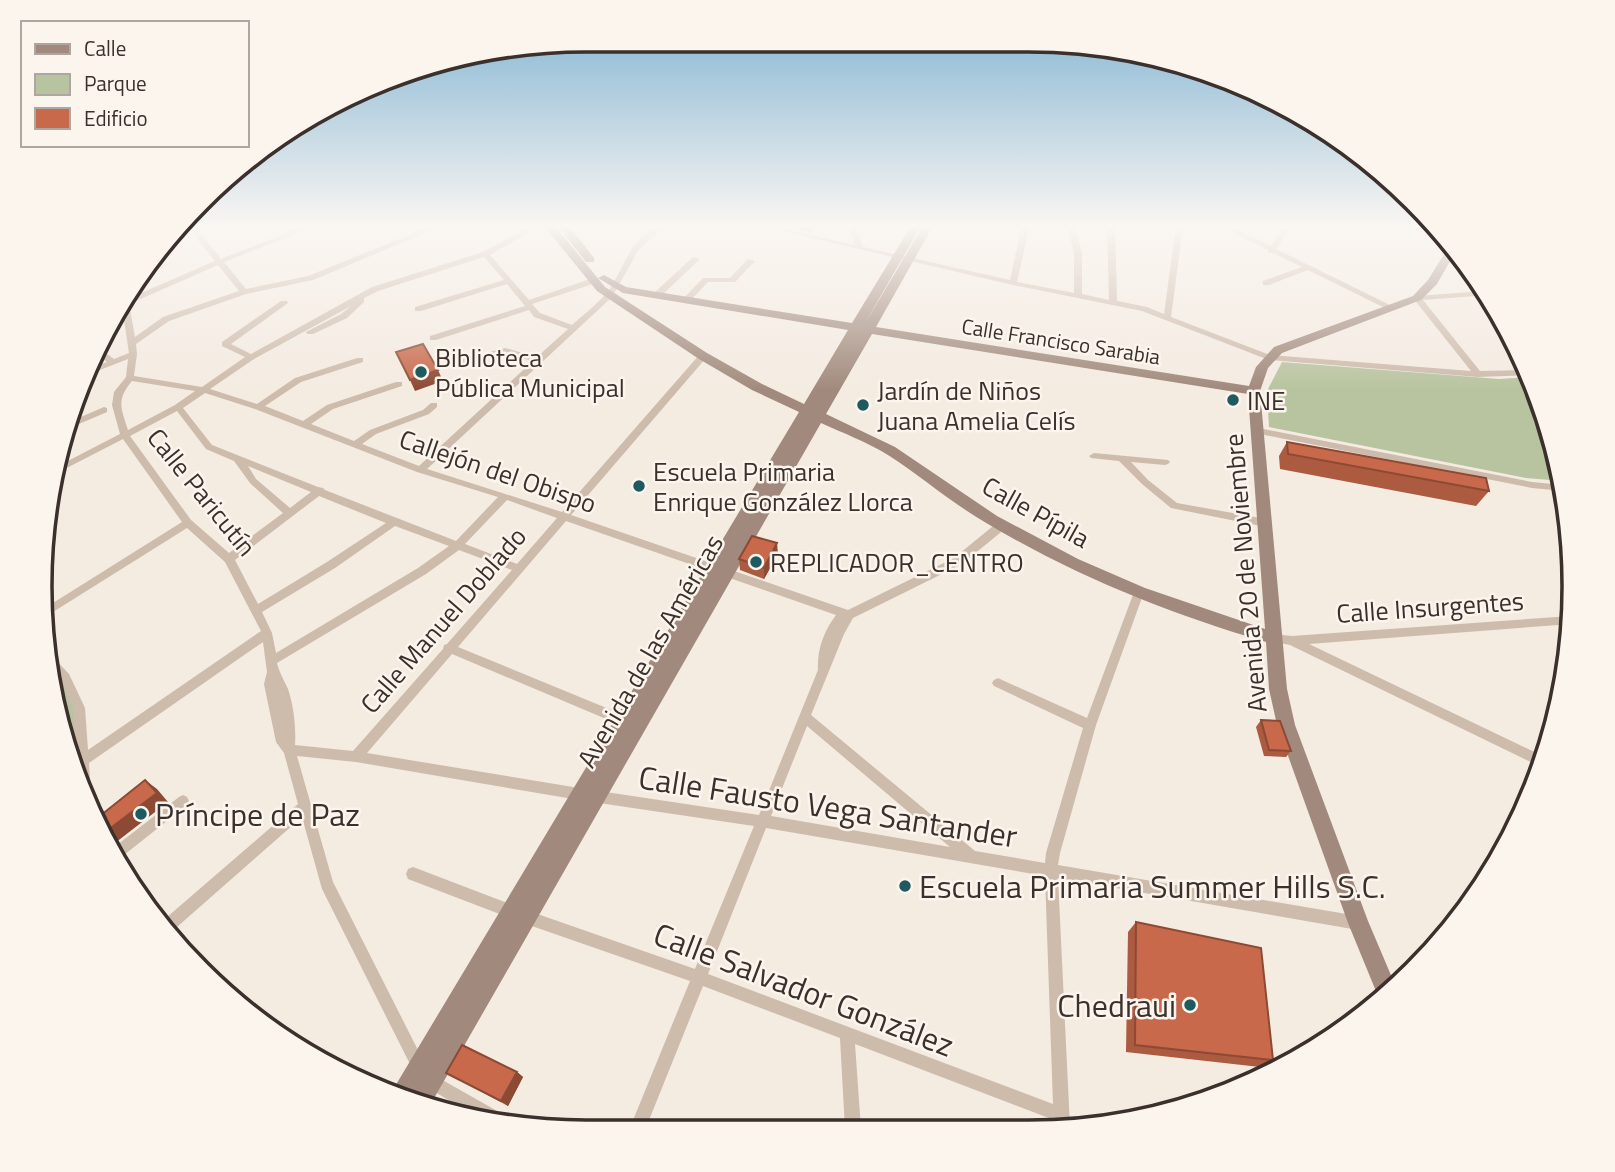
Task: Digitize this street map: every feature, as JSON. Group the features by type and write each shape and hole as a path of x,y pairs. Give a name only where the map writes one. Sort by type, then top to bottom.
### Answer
{"main road":[{"name":"Calle Pípila","path":"593,281 612,291 703,356 757,387 890,450 1002,525 1073,563 1139,592 1223,623 1283,639"},
{"name":"Calle Pípila","path":"606,281 612,291"},
{"name":"Avenida de las Américas","path":"423,1093 518,914 890,281"},
{"path":"1269,357 1289,344 1417,298 1434,281"},
{"name":"Calle Francisco Sarabia","path":"612,291 687,299 1254,391"},
{"name":"Avenida 20 de Noviembre","path":"1269,357 1262,367 1254,391 1266,523 1283,639 1278,689 1286,725 1358,923 1384,984"},
{"name":"Avenida de las Américas","path":"588,795 622,720 720,570"},
{"name":"Avenida de las Américas","path":"406,1088 518,914"}],"street":[{"path":"137,298 176,281"},
{"path":"236,281 244,292"},
{"path":"132,342 166,319 244,292 297,281"},
{"path":"67,465 178,407 251,357 344,316 366,293 402,281"},
{"path":"418,309 509,281 543,319 573,328"},
{"path":"433,338 593,281"},
{"path":"421,470 612,291 618,281"},
{"path":"657,295 672,281"},
{"path":"687,299 705,281"},
{"path":"1003,281 1167,317 1269,357 1478,374 1518,373"},
{"path":"1078,281 1078,296"},
{"path":"1112,281 1113,303"},
{"path":"1167,317 1172,281"},
{"path":"1266,283 1272,281"},
{"path":"1334,281 1390,307"},
{"path":"1417,298 1475,294"},
{"path":"1417,298 1478,374"},
{"path":"251,357 225,344 284,303"},
{"name":"Calle Paricutín","path":"127,314 133,354 130,379 118,392 116,405 125,435 188,523 229,559 256,610 267,633 272,666 270,684 282,743 289,750 327,884 417,1067 430,1081 475,1107"},
{"path":"458,363 505,351 538,360"},
{"path":"100,368 133,354"},
{"path":"105,356 113,362"},
{"name":"Calle Manuel Doblado","path":"356,757 703,356"},
{"path":"258,407 298,380 360,360"},
{"name":"Callejón del Obispo","path":"130,379 205,390 258,407 421,470 505,496 845,615"},
{"path":"304,425 330,407 399,384"},
{"path":"355,445 373,432 426,412 434,405"},
{"path":"178,407 209,447 394,522 518,568"},
{"path":"79,421 104,410"},
{"path":"1258,431 1553,487"},
{"path":"1094,456 1165,462"},
{"path":"1121,458 1144,482 1174,506 1266,523"},
{"path":"239,461 253,481 290,513"},
{"path":"229,559 320,490"},
{"path":"272,666 457,546 505,496"},
{"path":"256,610 331,565 394,522"},
{"path":"53,608 188,523"},
{"path":"641,1120 806,718 845,615 958,561 1002,525"},
{"path":"1062,1118 1051,871 1053,853 1090,725 1139,592"},
{"name":"Calle Insurgentes","path":"1283,639 1561,621"},
{"path":"82,761 267,633"},
{"name":"Calle Pípila","path":"1283,639 1534,758"},
{"path":"449,648 622,720"},
{"path":"60,671 74,693 79,708 78,748"},
{"path":"998,683 1090,725"},
{"path":"806,718 974,858"},
{"name":"Calle Fausto Vega Santander","path":"289,750 356,757 762,821 1358,923"},
{"path":"122,849 183,802"},
{"path":"172,922 305,806"},
{"name":"Calle Salvador González","path":"413,874 698,977 1056,1118"},
{"path":"847,1036 852,1120"}],"green space":[{"path":"1282,362 1499,379 1520,378 1534,415 1552,480 1526,478 1269,427 1267,391"},
{"path":"62,682 70,694 75,713 77,743"}],"building":[{"path":"423,344 438,370 410,380 396,352"},
{"path":"1287,442 1486,478 1489,491 1288,454"},
{"path":"752,536 777,543 764,568 739,559"},
{"path":"1261,720 1280,721 1291,751 1269,750"},
{"path":"145,780 157,793 111,828 104,813"},
{"name":"Chedraui","path":"1136,922 1261,948 1273,1060 1135,1045"},
{"path":"462,1045 517,1072 501,1101 446,1073"}],"place":[{"name":"Biblioteca Pública Municipal","path":"421,372"},
{"name":"INE","path":"1233,400"},
{"name":"Jardín de Niños Juana Amelia Celís","path":"863,405"},
{"name":"Escuela Primaria Enrique González Llorca","path":"639,486"},
{"name":"REPLICADOR_CENTRO","path":"756,562"},
{"name":"Príncipe de Paz","path":"141,814"},
{"name":"Escuela Primaria Summer Hills S.C.","path":"905,886"},
{"name":"Chedraui","path":"1190,1005"}]}
